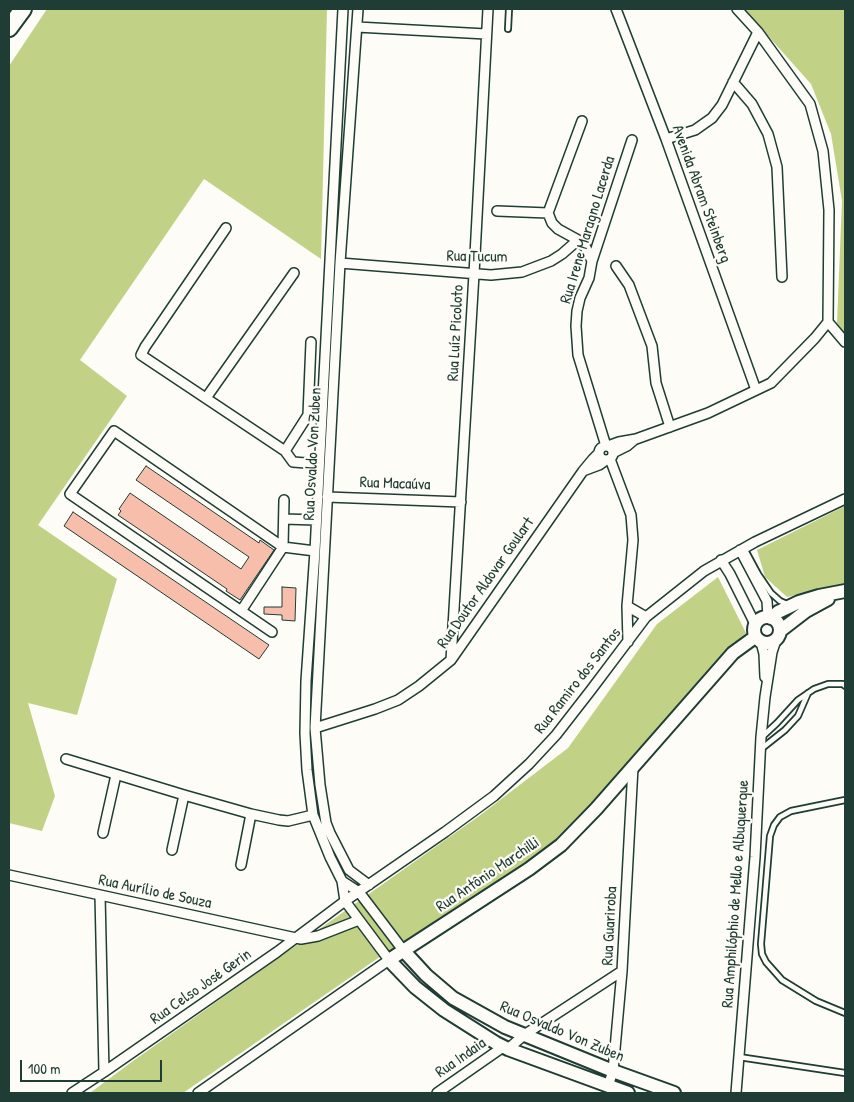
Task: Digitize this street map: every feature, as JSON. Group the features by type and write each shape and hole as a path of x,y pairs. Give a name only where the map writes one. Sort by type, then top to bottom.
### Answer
{"highway":[{"path":"9,20 16,9"},
{"path":"9,28 23,9"}],"street":[{"name":"Rua Osvaldo Von Zuben","path":"343,9 315,552 306,681 305,733 307,770 313,814 342,881 344,901 389,960 415,987 444,1010 505,1048 628,1093"},
{"name":"Rua Osvaldo Von Zuben","path":"358,9 340,263 315,728 320,786 326,823 349,870 369,885"},
{"name":"Rua Luíz Picoloto","path":"451,660 488,9"},
{"name":"Avenida Abram Steinberg","path":"616,9 666,139 756,390"},
{"path":"737,9 758,32 810,104 823,151 829,210 828,322 845,342"},
{"path":"357,27 486,34"},
{"path":"666,139 695,130 712,118 722,105 758,32"},
{"path":"733,82 752,104 768,134 777,167 782,277"},
{"path":"582,121 548,213 552,223 558,229 578,240 586,248 592,261"},
{"name":"Rua Irene Maragno Lacerda","path":"628,642 627,606 633,540 632,523 607,453 584,377 578,355 576,326 580,298 589,278 592,261 632,140"},
{"path":"497,211 548,213"},
{"path":"226,228 145,347 142,355 285,451 293,462 319,464"},
{"name":"Rua Tucum","path":"340,263 491,276 522,272 551,262 578,240"},
{"path":"616,266 629,285 652,346 656,383 670,427"},
{"path":"206,398 294,273"},
{"name":"Rua Doutor Aldovar Goulart","path":"315,728 398,700 451,660 583,471 599,465 607,453 627,446 636,439 708,413 771,383 828,322"},
{"path":"285,451 308,415 311,342"},
{"path":"272,632 70,494 114,430 283,547 315,552"},
{"name":"Rua Macaúva","path":"327,497 460,502"},
{"name":"Rua Ramiro dos Santos","path":"344,901 494,796 529,764 556,735 646,617 704,571 721,560 845,499"},
{"path":"241,611 283,547 284,500"},
{"path":"284,519 316,520"},
{"path":"740,550 767,601 765,619"},
{"path":"721,560 765,619 776,621 779,626 778,636"},
{"path":"843,591 806,611 769,643 758,640 754,633 765,619 799,602 843,591"},
{"path":"627,606 646,617"},
{"name":"Rua Amphilóphio de Mello e Albuquerque","path":"736,1093 756,857 761,737 772,652 778,636"},
{"name":"Rua Amphilóphio de Mello e Albuquerque","path":"758,640 764,654 765,697"},
{"name":"Rua Antônio Marchilli","path":"198,1093 403,950 529,870 561,845 596,809 733,653 758,640"},
{"path":"66,759 184,796 251,814 288,821 313,814"},
{"name":"Rua Guariroba","path":"608,1086 613,1071 622,971 633,767"},
{"path":"103,833 116,775"},
{"path":"172,850 184,796"},
{"path":"241,865 251,814"},
{"name":"Rua Aurílio de Souza","path":"9,875 296,938"},
{"name":"Rua Osvaldo Von Zuben","path":"342,881 359,892 403,950 426,975 453,998 504,1028 674,1093"},
{"path":"100,895 104,1072"},
{"name":"Rua Celso José Gerin","path":"72,1093 277,952 344,901"},
{"path":"296,938 318,936 358,920"},
{"name":"Rua Indaia","path":"436,1093 622,971"}],"lane":[{"path":"508,29 509,9"},
{"path":"740,550 771,593 780,601 787,604 799,602"},
{"path":"761,737 798,700 809,692 828,684 843,684 845,686"},
{"path":"761,749 785,730 798,716 809,692"},
{"path":"845,800 791,811 780,817 774,824 770,836 760,944 766,962 782,980 816,1001 845,1013"},
{"path":"739,1057 845,1073"}],"green space":[{"path":"47,9 327,9 321,259 204,179 80,360 127,396 38,525 117,579 77,715 28,703 55,796 42,831 9,823 9,66"},
{"path":"744,9 845,9 845,334 837,323 842,201 831,134 811,84"},
{"path":"845,506 845,584 787,597 765,577 757,550"},
{"path":"718,577 746,633 558,842 512,875 381,956 183,1093 90,1093 479,816 568,748 657,624"}],"building":[{"path":"146,466 259,543 260,540 274,550 240,600 226,591 227,589 118,515 121,511 119,509 130,493 241,569 249,557 136,480"},
{"path":"73,512 269,645 259,659 64,526"},
{"path":"282,587 296,588 295,621 282,620 282,615 264,614 264,607 282,607"}]}
